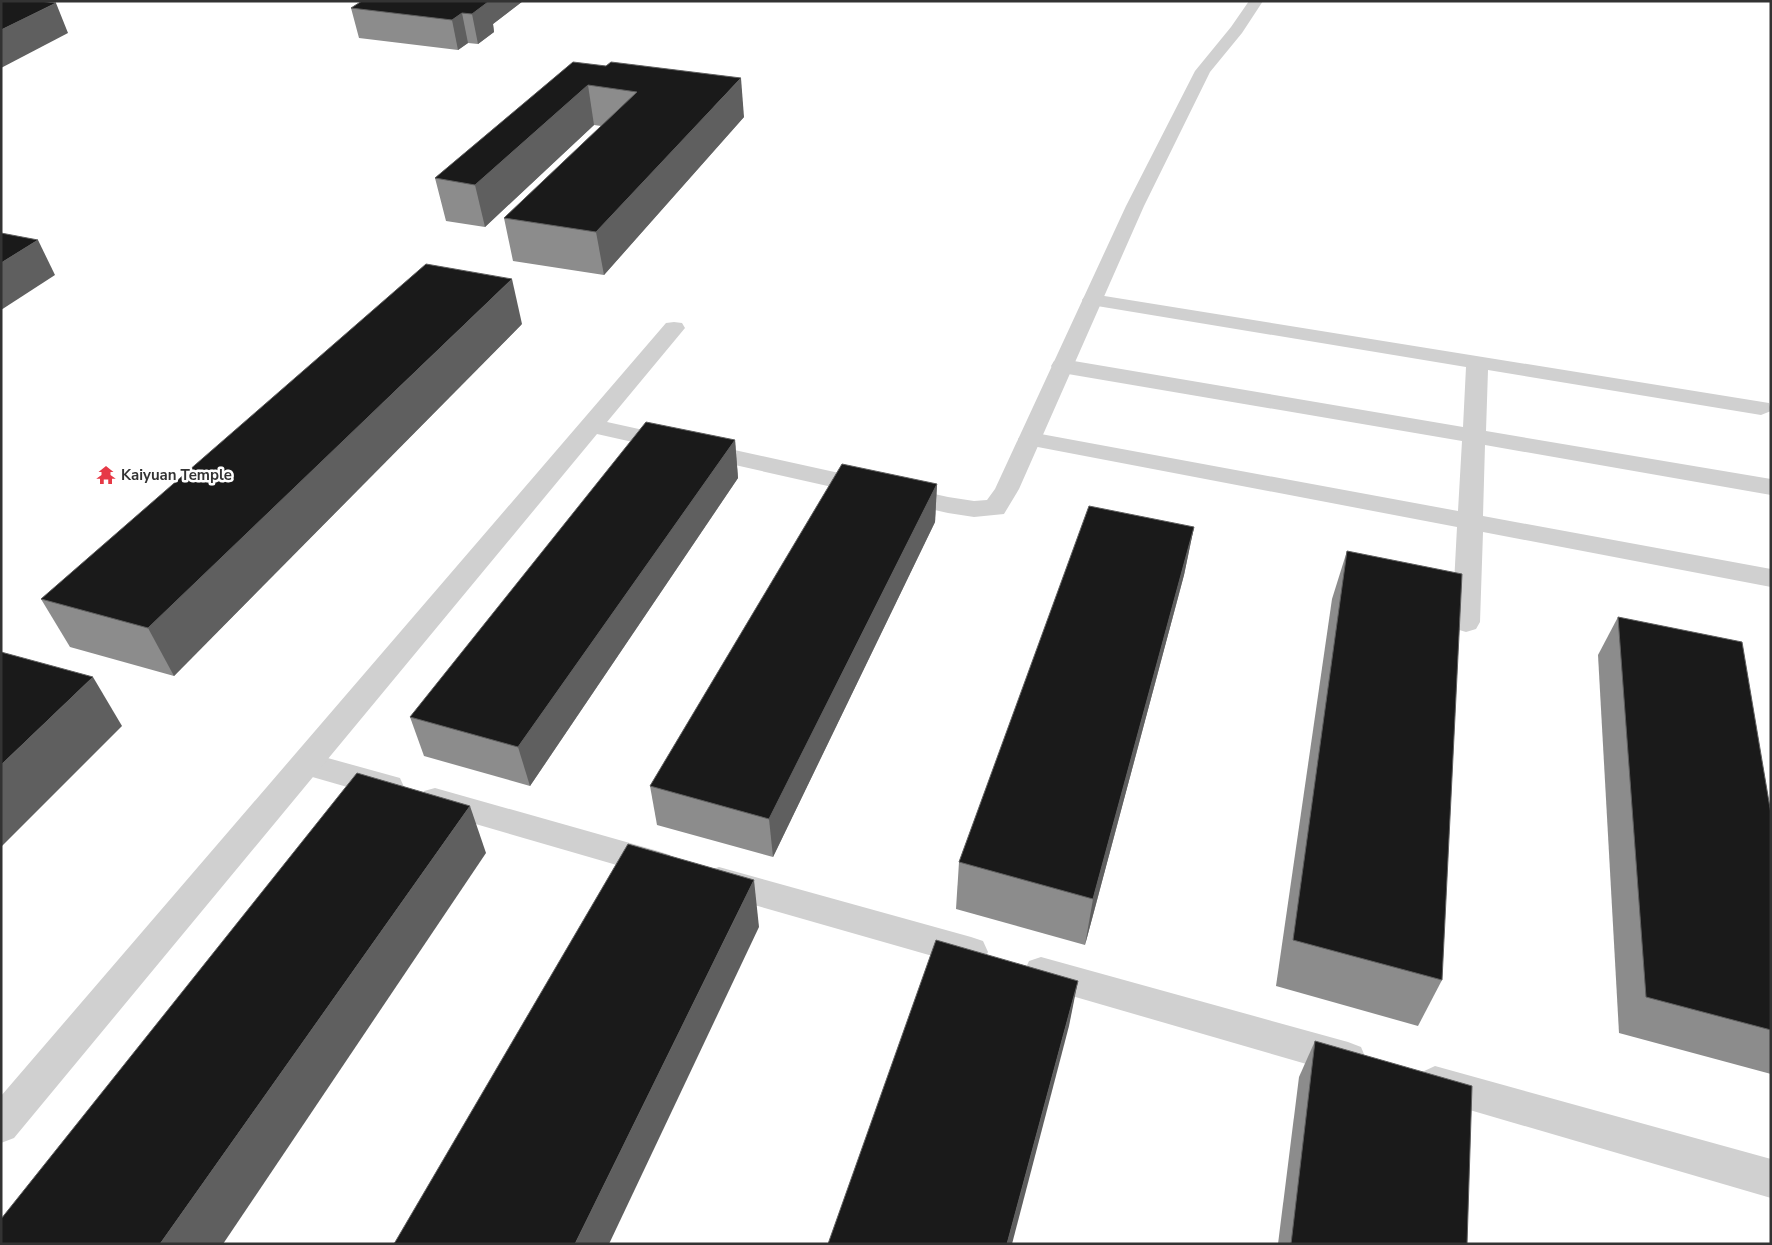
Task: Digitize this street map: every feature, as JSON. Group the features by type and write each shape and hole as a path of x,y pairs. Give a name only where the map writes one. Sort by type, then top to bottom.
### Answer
{"street":[{"path":"591,426 948,505 974,509 995,508 1007,490 1135,206 1203,71 1237,30 1256,1"},
{"path":"1092,300 1761,408"},
{"path":"1,1125 674,328"},
{"path":"1466,622 1476,362"},
{"path":"1062,366 1771,487"},
{"path":"1030,439 1771,578"},
{"path":"306,764 1771,1179"}],"building":[{"path":"1,1 40,1 56,3 1,30"},
{"path":"362,1 488,2 472,14 462,13 452,20 351,8"},
{"path":"573,62 606,66 611,62 741,78 596,232 504,218 637,92 588,85 475,185 435,178"},
{"path":"1,233 38,240 1,263"},
{"path":"426,264 512,279 148,628 41,599"},
{"path":"646,422 735,440 518,747 410,717"},
{"path":"842,464 937,484 769,819 650,786"},
{"path":"1089,506 1194,527 1093,899 959,862"},
{"path":"1347,551 1462,574 1442,980 1293,940"},
{"path":"1618,617 1742,642 1771,814 1771,1030 1646,997"},
{"path":"1,652 93,677 1,765"},
{"path":"357,773 470,806 160,1244 1,1244 1,1219"},
{"path":"628,844 754,880 575,1244 394,1244"},
{"path":"936,940 1078,981 1007,1244 828,1244"},
{"path":"1315,1041 1472,1086 1467,1244 1291,1244"}],"place":[{"name":"Kaiyuan Temple","path":"106,475"}]}
